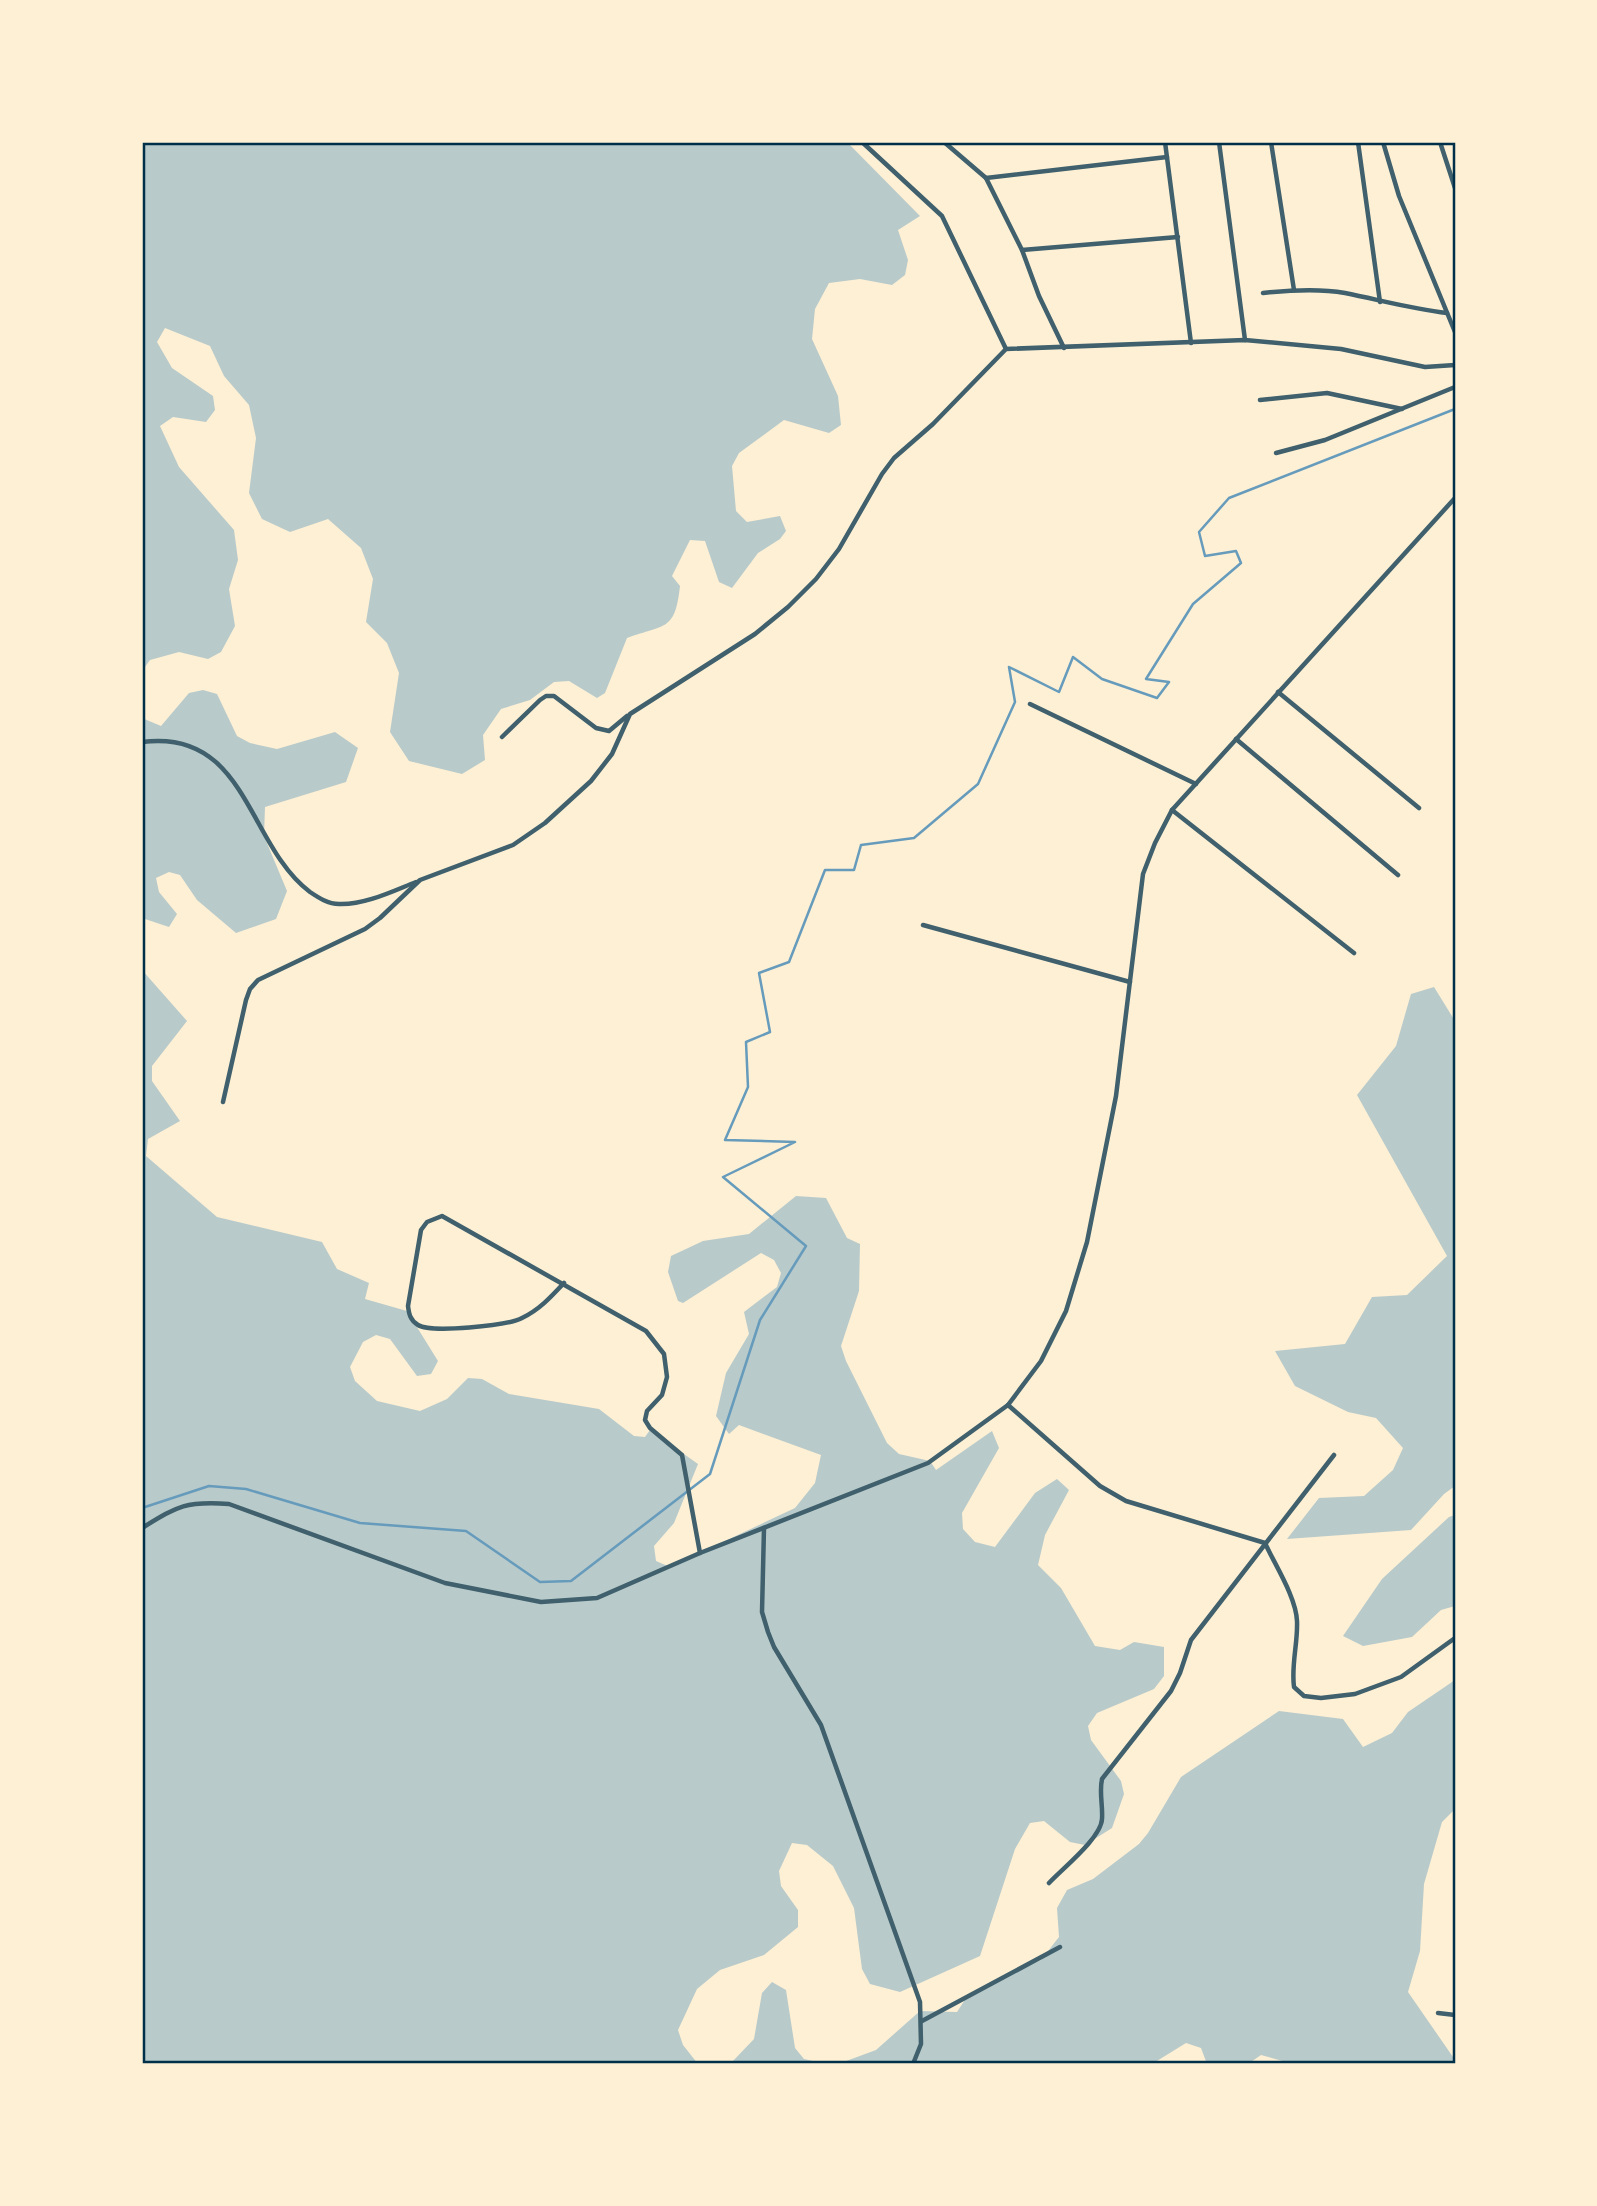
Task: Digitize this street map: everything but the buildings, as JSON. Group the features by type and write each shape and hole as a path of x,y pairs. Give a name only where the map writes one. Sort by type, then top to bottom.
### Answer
{"street":[{"path":"862,142 942,216 1006,349"},
{"path":"944,142 986,178 1064,348"},
{"path":"1165,142 1191,343"},
{"path":"1219,142 1245,340"},
{"path":"1271,142 1294,290"},
{"path":"1358,142 1380,302"},
{"path":"1383,142 1399,196 1455,332"},
{"path":"1440,142 1453,173 1455,188"},
{"path":"986,178 1167,157"},
{"path":"1021,250 1178,237"},
{"path":"1263,293 1294,290 1344,293 1412,309 1447,313"},
{"path":"502,737 530,708 547,696 554,696 596,728 609,731 630,714 755,634 816,579 839,549 894,458 933,424 1006,349 1245,340 1341,349 1425,367 1455,365"},
{"path":"1276,453 1325,440 1455,387"},
{"path":"1259,400 1327,393 1403,410"},
{"path":"142,1528 178,1507 202,1503 229,1504 445,1583 541,1602 597,1598 700,1553 928,1463 1008,1405 1041,1362 1066,1311 1087,1242 1116,1096 1143,874 1155,843 1172,810 1455,498"},
{"path":"1278,692 1419,808"},
{"path":"1030,704 1196,784"},
{"path":"142,741 178,741 211,757 240,791 284,865 300,884 321,900 339,904 385,894 513,845 545,822 590,781 612,754 630,714"},
{"path":"1236,739 1398,875"},
{"path":"1172,810 1354,953"},
{"path":"223,1102 250,989 258,980 365,929 420,880"},
{"path":"923,925 1130,982"},
{"path":"564,1283 540,1308 519,1320 450,1329 419,1326 410,1318 408,1306 421,1230 427,1222 442,1216 564,1283 646,1331 663,1354 667,1377 662,1395 647,1411 645,1420 650,1428 682,1455 700,1553"},
{"path":"1008,1405 1100,1486 1126,1501 1265,1543 1295,1608 1297,1621 1292,1672 1294,1687 1304,1696 1321,1698 1355,1694 1401,1677 1455,1638"},
{"path":"1049,1883 1096,1834 1102,1821 1102,1779 1171,1691 1191,1640 1334,1455"},
{"path":"764,1528 762,1612 774,1647 821,1725 920,2002 921,2044 913,2064"},
{"path":"922,2021 1060,1947"},
{"path":"1438,2013 1455,2015"}],"shaded area":[{"path":"142,142 847,142 920,216 898,230 908,260 905,275 892,285 860,279 829,283 815,309 812,339 838,396 841,425 829,433 784,420 739,453 732,466 736,511 747,522 780,516 786,531 780,539 758,553 732,588 719,582 705,541 690,540 672,576 680,586 671,619 660,627 627,638 605,693 597,698 569,681 554,682 530,700 501,709 483,735 485,760 462,774 409,761 390,732 399,673 387,643 366,622 373,579 361,548 328,519 290,532 262,519 249,493 256,438 249,405 224,376 210,346 165,328 157,342 172,368 213,396 215,410 206,422 173,417 160,426 179,467 234,530 238,560 229,589 235,626 221,652 208,659 179,652 150,660 142,671"},
{"path":"203,690 217,694 237,736 250,743 277,749 335,732 358,748 346,782 265,807 264,836 287,891 276,919 236,933 197,900 180,875 169,872 156,878 159,892 177,914 169,927 142,918 142,718 161,726 189,693"},
{"path":"142,970 187,1021 152,1066 152,1081 180,1121 148,1139 146,1156 217,1217 322,1242 337,1269 369,1283 365,1299 407,1311 438,1361 431,1374 417,1376 390,1339 376,1335 363,1342 350,1367 355,1381 377,1401 420,1411 447,1399 468,1378 482,1379 509,1394 599,1409 634,1436 645,1437 650,1430 698,1464 674,1523 654,1546 656,1561 670,1567 795,1508 815,1483 821,1455 739,1425 729,1434 716,1416 726,1373 749,1334 744,1312 777,1287 781,1273 774,1260 761,1253 683,1303 678,1301 668,1272 671,1256 703,1241 749,1234 796,1196 826,1198 847,1238 860,1244 859,1291 841,1346 887,1443 899,1454 930,1461 936,1470 992,1431 999,1448 962,1513 963,1529 975,1542 995,1547 1035,1493 1057,1479 1069,1490 1045,1535 1038,1565 1061,1588 1095,1646 1120,1650 1134,1642 1164,1647 1164,1676 1154,1689 1097,1713 1088,1726 1091,1740 1121,1781 1124,1794 1112,1828 1085,1845 1070,1842 1044,1821 1030,1823 1015,1849 980,1956 900,1992 870,1984 862,1969 854,1908 833,1866 807,1845 792,1843 779,1871 781,1886 798,1910 798,1927 764,1955 720,1970 697,1989 678,2030 683,2045 698,2064 142,2064 142,1343 145,1334 142,1324"},
{"path":"1434,987 1455,1021 1455,1486 1444,1494 1411,1530 1287,1539 1319,1498 1364,1496 1393,1470 1403,1448 1376,1418 1348,1412 1295,1386 1275,1351 1345,1344 1372,1297 1407,1295 1447,1256 1357,1095 1396,1046 1411,994"},
{"path":"1455,1515 1455,1606 1441,1610 1412,1637 1363,1646 1343,1636 1382,1579 1449,1517"},
{"path":"1455,1680 1455,1809 1442,1822 1424,1884 1420,1951 1408,1992 1453,2057 1455,2064 1293,2064 1261,2055 1248,2064 1207,2064 1201,2048 1186,2043 1152,2064 838,2064 876,2050 920,2011 957,2012 968,1995 1041,1960 1059,1937 1057,1908 1067,1890 1093,1879 1139,1844 1181,1777 1279,1711 1343,1719 1363,1747 1392,1733 1408,1712"},
{"path":"772,1982 786,1990 795,2048 804,2059 826,2064 722,2064 732,2062 754,2039 762,1993"}],"waterway":[{"path":"142,1508 209,1486 246,1489 360,1523 466,1531 540,1582 571,1581 710,1474 760,1320 806,1246 723,1177 795,1142 725,1140 748,1087 746,1042 770,1032 759,973 789,962 825,870 854,870 861,845 914,838 978,784 1015,702 1009,667 1059,692 1073,657 1102,679 1157,698 1169,682 1146,679 1193,604 1241,563 1236,551 1205,556 1199,532 1229,498 1455,409"}]}
